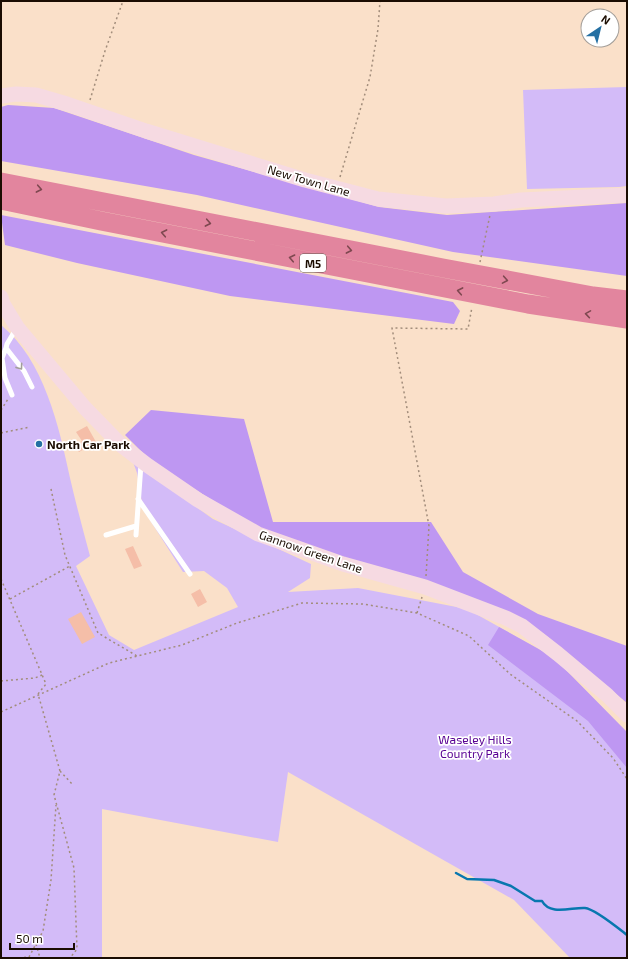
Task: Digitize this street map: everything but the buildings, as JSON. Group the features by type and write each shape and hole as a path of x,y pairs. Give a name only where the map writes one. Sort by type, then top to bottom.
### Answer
{"highway":[{"name":"M5","path":"1,182 444,268 593,296 627,300"},
{"name":"M5","path":"1,200 101,221 528,304 627,319"}],"street":[{"name":"New Town Lane","path":"1,96 16,94 36,95 305,180 378,199 439,205 494,204 521,200 627,196"},
{"name":"Gannow Green Lane","path":"1,297 3,304 17,327 85,408 121,445 141,461 198,500 258,534 342,564 425,587 506,618 522,626 607,695 627,715"}],"lane":[{"path":"12,395 5,378 2,358 5,347 17,327"},
{"path":"5,347 24,371 32,387"},
{"path":"136,535 141,461"},
{"path":"138,499 190,574"},
{"path":"106,535 136,526"}],"path":[{"path":"87,110 105,51 123,1"},
{"path":"337,188 370,77 378,29 380,1"},
{"path":"483,244 494,204"},
{"path":"417,613 425,587 429,526 392,328 468,329"},
{"path":"1,410 12,395"},
{"path":"1,433 30,427"},
{"path":"51,489 65,554 98,633 137,656"},
{"path":"10,600 70,566"},
{"path":"1,579 46,684 38,694"},
{"path":"1,712 109,663 182,645 238,623 302,603 363,604 417,613 469,636 510,674 578,721 613,758 627,779"},
{"path":"1,681 35,678 42,675"},
{"path":"38,694 60,771 72,785"},
{"path":"60,771 54,795 74,868 76,948 70,958"},
{"path":"19,958 30,956 43,931 51,880 56,803"},
{"path":"36,944 40,958"}],"green space":[{"path":"627,87 627,186 527,189 523,90"},
{"name":"Waseley Hills Country Park","path":"1,325 16,339 28,356 48,395 61,437 90,556 76,566 109,635 134,650 238,607 227,588 204,571 183,572 143,509 137,473 133,462 213,519 311,564 310,578 288,592 358,588 467,609 553,657 627,733 627,958 570,958 514,900 288,772 278,842 102,809 102,958 1,958"}],"shaded area":[{"path":"8,105 54,108 194,155 379,207 447,215 627,203 627,276 453,252 197,195 1,161 1,107"},
{"path":"1,215 453,302 460,311 454,324 230,296 77,263 5,245"},
{"path":"151,410 244,419 273,522 431,522 463,572 538,614 627,646 627,703 544,634 267,534 154,464 125,435"},
{"path":"499,627 553,657 627,732 627,768 588,721 488,645"}],"waterway":[{"path":"456,873 467,879 494,880 511,886 535,901 542,901 546,906 556,910 580,908 589,909 606,919 627,935"}],"place":[{"name":"North Car Park","path":"39,444"}]}
